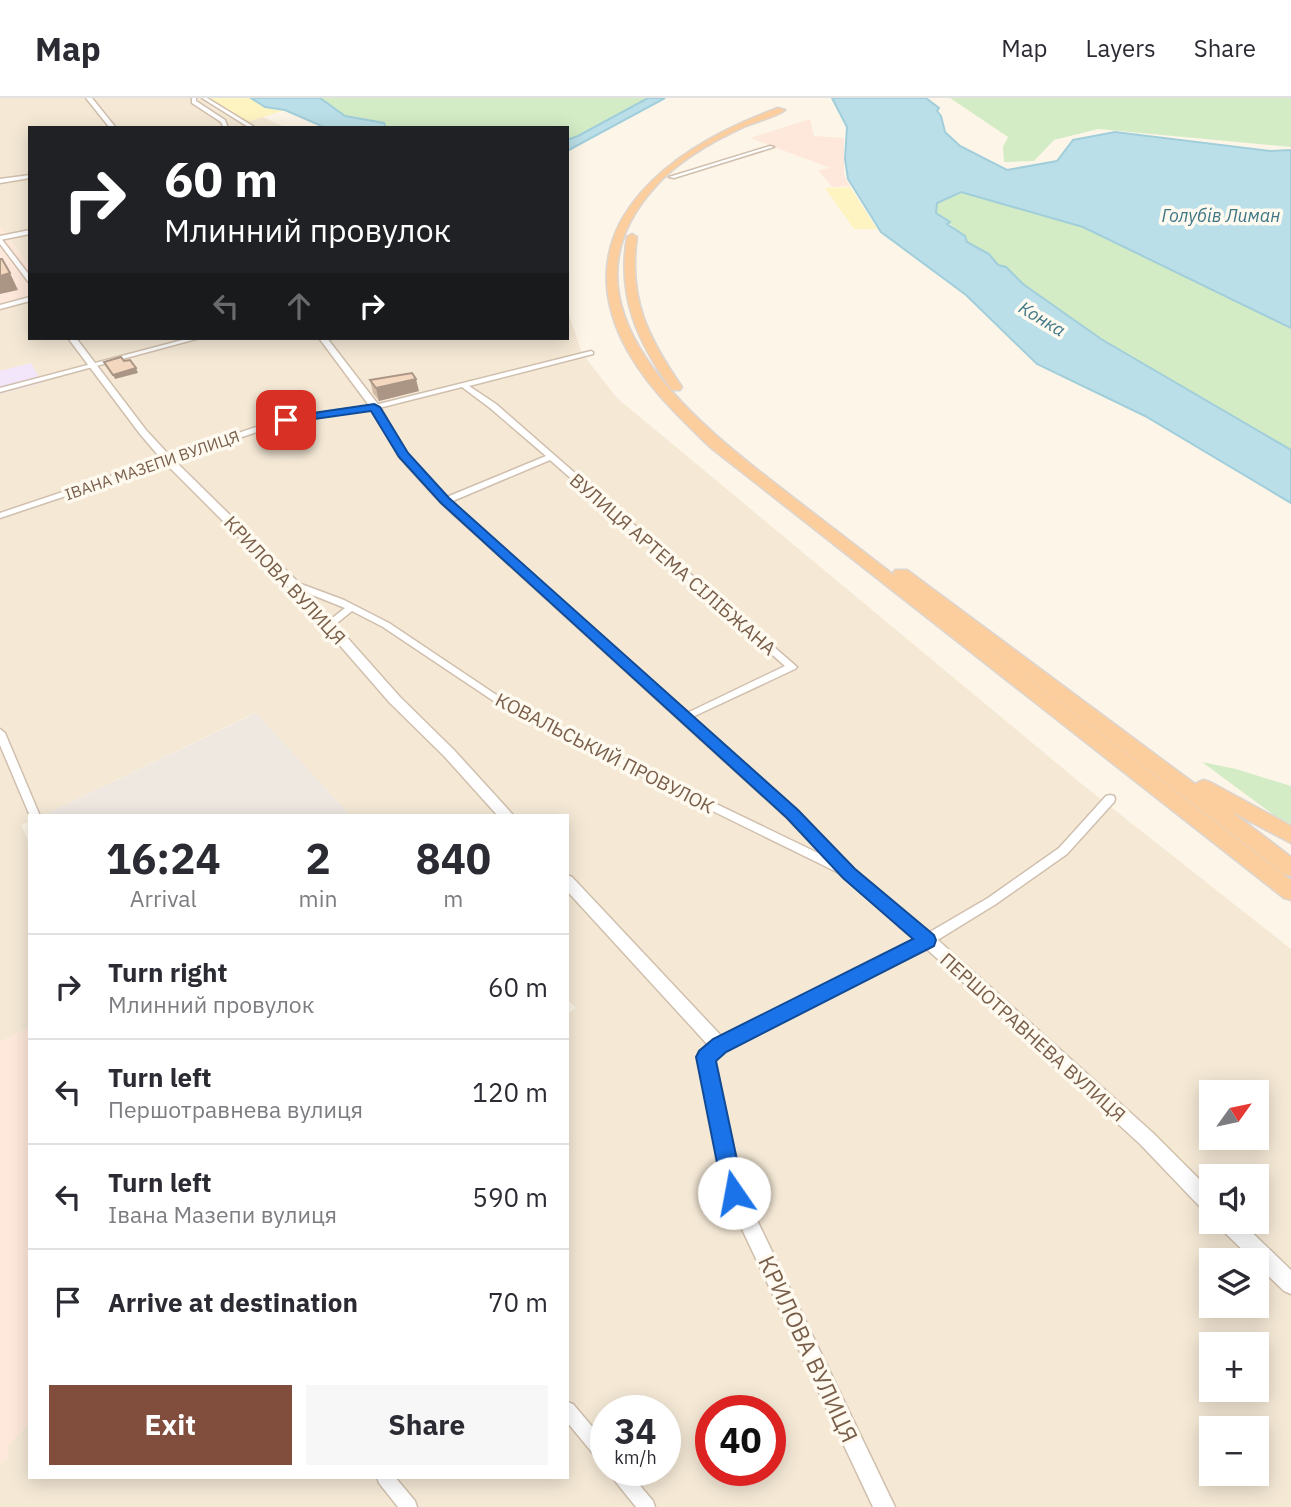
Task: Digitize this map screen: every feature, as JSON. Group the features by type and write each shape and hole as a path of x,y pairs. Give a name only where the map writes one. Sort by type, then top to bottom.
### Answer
{"highway":[{"path":"1291,868 769,473 710,425 683,397 662,369 634,313 627,286 631,239 640,218 656,193 672,177 716,143 783,112 734,127 678,160 645,190 629,214 614,262 614,292 620,322 642,365 685,417 715,444 1291,892"},
{"path":"1121,737 1194,782 1291,835"}],"street":[{"path":"89,98 113,126"},
{"path":"194,98 194,102 223,121 225,126"},
{"path":"204,98 250,126"},
{"path":"237,125 244,123"},
{"path":"672,177 772,147"},
{"path":"0,181 28,176"},
{"path":"28,232 0,238 28,279"},
{"path":"0,307 28,300"},
{"name":"КРИЛОВА ВУЛИЦЯ","path":"74,340 143,432 167,459 293,584 395,700 505,814"},
{"path":"0,390 190,340"},
{"name":"ПЕРШОТРАВНЕВА ВУЛИЦЯ","path":"324,340 374,407 403,455 445,500 792,814 849,873 1146,1138 1199,1192"},
{"name":"ІВАНА МАЗЕПИ ВУЛИЦЯ","path":"0,516 286,420 374,407 592,353"},
{"name":"ВУЛИЦЯ АРТЕМА СІЛІБЖАНА","path":"465,386 493,406 549,458 792,667 686,717"},
{"path":"445,500 549,458"},
{"name":"КОВАЛЬСЬКИЙ ПРОВУЛОК","path":"293,584 351,607 386,625 510,708 849,873"},
{"path":"329,625 351,607"},
{"path":"0,733 34,814"},
{"path":"569,883 720,1046 927,940 992,901 1063,851 1110,799"},
{"name":"КРИЛОВА ВУЛИЦЯ","path":"720,1046 706,1057 734,1193 884,1507"},
{"path":"1240,1234 1291,1284"},
{"path":"569,1412 590,1437"},
{"path":"386,1479 409,1507"},
{"path":"630,1486 647,1507"}],"shaded area":[{"path":"0,98 207,98 247,122 263,117 283,126 28,126 28,265 0,226"},
{"path":"810,119 814,136 844,138 844,174 850,186 832,187 818,170 830,168 750,138"},
{"path":"0,226 28,265 28,302 0,309"},
{"path":"28,302 28,340 569,340 569,315 582,353 617,398 1083,785 1291,949 1291,1507 0,1507 0,1464 9,1456 5,1447 28,1425 28,1479 569,1479 569,1013 576,1008 569,1001 569,814 349,814 255,713 46,814 28,814 28,822 21,825 28,841 28,1028 0,1042 0,394 41,382 31,363 0,371 0,309"},
{"path":"31,363 42,383 0,394 0,371"},
{"path":"256,713 349,814 46,814"},
{"path":"28,1028 28,1425 6,1447 9,1456 0,1464 0,1042"}],"green space":[{"path":"320,98 648,98 569,139 569,126 364,126"},
{"path":"950,98 1291,98 1291,147 1098,129 1054,140 1034,161 1004,162 1003,147 1008,137"},
{"path":"941,164 1291,236 1291,450 1101,339 1023,284 1006,267 998,265 989,254 967,242 965,236 936,213"},
{"path":"1202,762 1291,786 1291,824 1275,816"}],"sand":[{"path":"207,98 251,98 265,107 285,110 247,122"},
{"path":"850,187 877,229 854,229 825,188"}],"water":[{"path":"251,98 320,98 345,116 384,123 385,126 321,126 285,110 265,107"},
{"path":"648,98 665,98 569,150 569,139"},
{"path":"832,98 926,98 939,108 937,111 945,132 960,146 1007,170 1057,161 1073,140 1115,132 1270,151 1291,150 1291,328 1083,227 961,192 937,203 936,213 965,236 967,242 989,254 998,265 1006,267 1023,284 1101,339 1291,450 1291,503 1145,416 1037,364 966,295 881,232 848,179 845,159 847,127"}],"building":[{"path":"2,259 10,273 0,276"},
{"path":"121,357 124,361 130,360 136,368 113,375 104,362"},
{"path":"412,373 416,379 376,388 370,380"}],"route":[{"path":"286,420 374,407 403,455 445,500 792,814 849,873 927,940 720,1046 706,1057 734,1193"}],"water label":[{"name":"Голубів Лиман","path":"1221,216"},
{"name":"Конка","path":"1042,319"}]}
